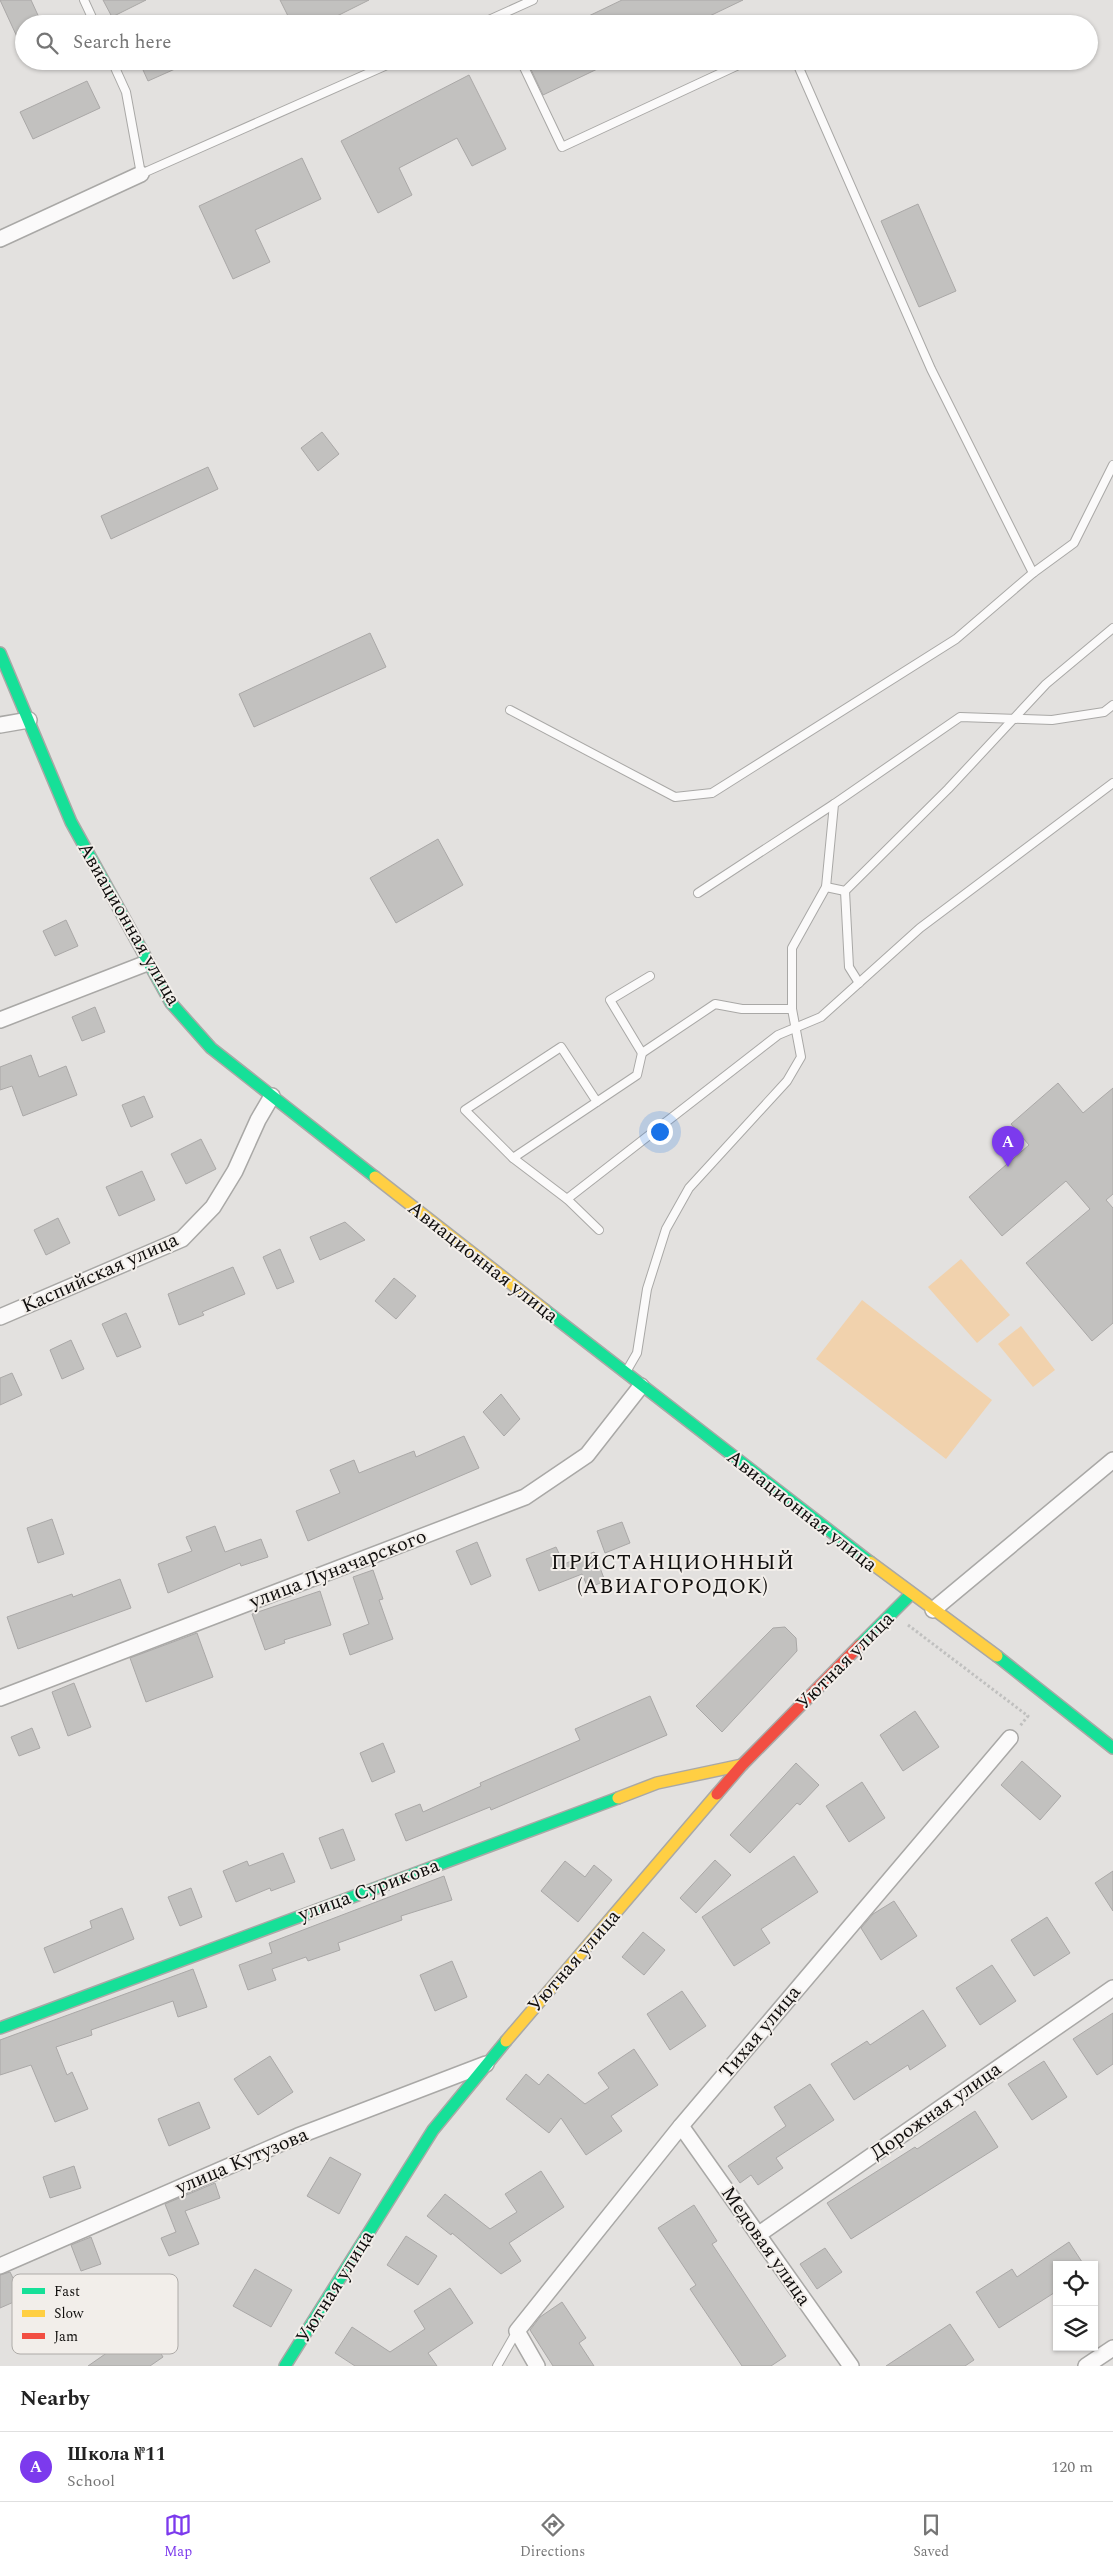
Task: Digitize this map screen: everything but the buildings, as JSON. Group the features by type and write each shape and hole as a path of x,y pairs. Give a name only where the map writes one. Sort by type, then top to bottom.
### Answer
{"street":[{"path":"0,239 141,174"},
{"name":"Авиационная улица","path":"0,653 71,822 146,963 171,1003 211,1048 625,1374 911,1594 1013,1668 1113,1748"},
{"path":"0,725 29,720"},
{"path":"0,1020 146,963"},
{"name":"Каспийская улица","path":"0,1317 182,1239 213,1207 235,1171 258,1120 272,1096"},
{"name":"улица Луначарского","path":"0,1698 525,1497 587,1455 641,1386"},
{"path":"933,1610 1113,1460"},
{"name":"Уютная улица","path":"285,2366 433,2130 487,2063 742,1765 911,1594"},
{"name":"Тихая улица","path":"516,2331 681,2126 1010,1738"},
{"name":"улица Сурикова","path":"0,2028 657,1783 742,1765"},
{"name":"Дорожная улица","path":"758,2234 1113,1988"},
{"name":"улица Кутузова","path":"0,2266 298,2136 487,2063"},
{"name":"Медовая улица","path":"681,2126 851,2366"},
{"path":"516,2331 538,2366"},
{"path":"1086,2366 1113,2348"}],"lane":[{"path":"84,0 91,15"},
{"path":"499,15 533,0"},
{"path":"116,70 126,92 141,174 376,70"},
{"path":"525,70 562,147 728,70"},
{"path":"800,70 931,369 1033,573"},
{"path":"510,710 675,797 712,793 956,640 1033,573 1074,542 1113,465"},
{"path":"859,983 849,966 845,891 948,789 1046,684 1113,628"},
{"path":"698,893 834,804 960,717 1052,720 1104,712 1113,705"},
{"path":"567,1199 778,1035 821,1017 920,928 1113,783"},
{"path":"625,1374 637,1352 647,1289 666,1229 689,1188 787,1082 801,1057 792,1009 792,948 826,887 834,804"},
{"path":"826,887 845,891"},
{"path":"642,1053 610,1000 650,976"},
{"path":"513,1158 637,1075 642,1053 715,1004 742,1009 792,1009"},
{"path":"597,1102 561,1047 465,1110 513,1158 567,1199 599,1230"},
{"path":"497,2366 516,2331"}],"path":[{"path":"893,1613 1028,1716 1010,1738"}],"shaded area":[{"path":"961,1259 1010,1315 977,1343 928,1287"},
{"path":"862,1300 992,1400 946,1459 816,1359"},
{"path":"1021,1326 1055,1370 1033,1387 998,1344"}],"traffic: fast":[{"path":"0,653 71,822 171,1003 211,1048 375,1177"},
{"path":"545,1310 870,1562"},
{"path":"860,1645 911,1594"},
{"path":"997,1656 1113,1748"},
{"path":"0,2028 618,1798"},
{"path":"285,2366 433,2130 506,2041"}],"traffic: slow":[{"path":"375,1177 545,1310"},
{"path":"870,1562 997,1656"},
{"path":"618,1798 657,1783 742,1765"},
{"path":"506,2041 717,1794"}],"traffic: jam":[{"path":"717,1794 742,1765 860,1645"}],"place":[{"name":"Школа №11","path":"1008,1167"}],"district":[{"name":"ПРИСТАНЦИОННЫЙ (АВИАГОРОДОК)","path":"673,1575"}]}
